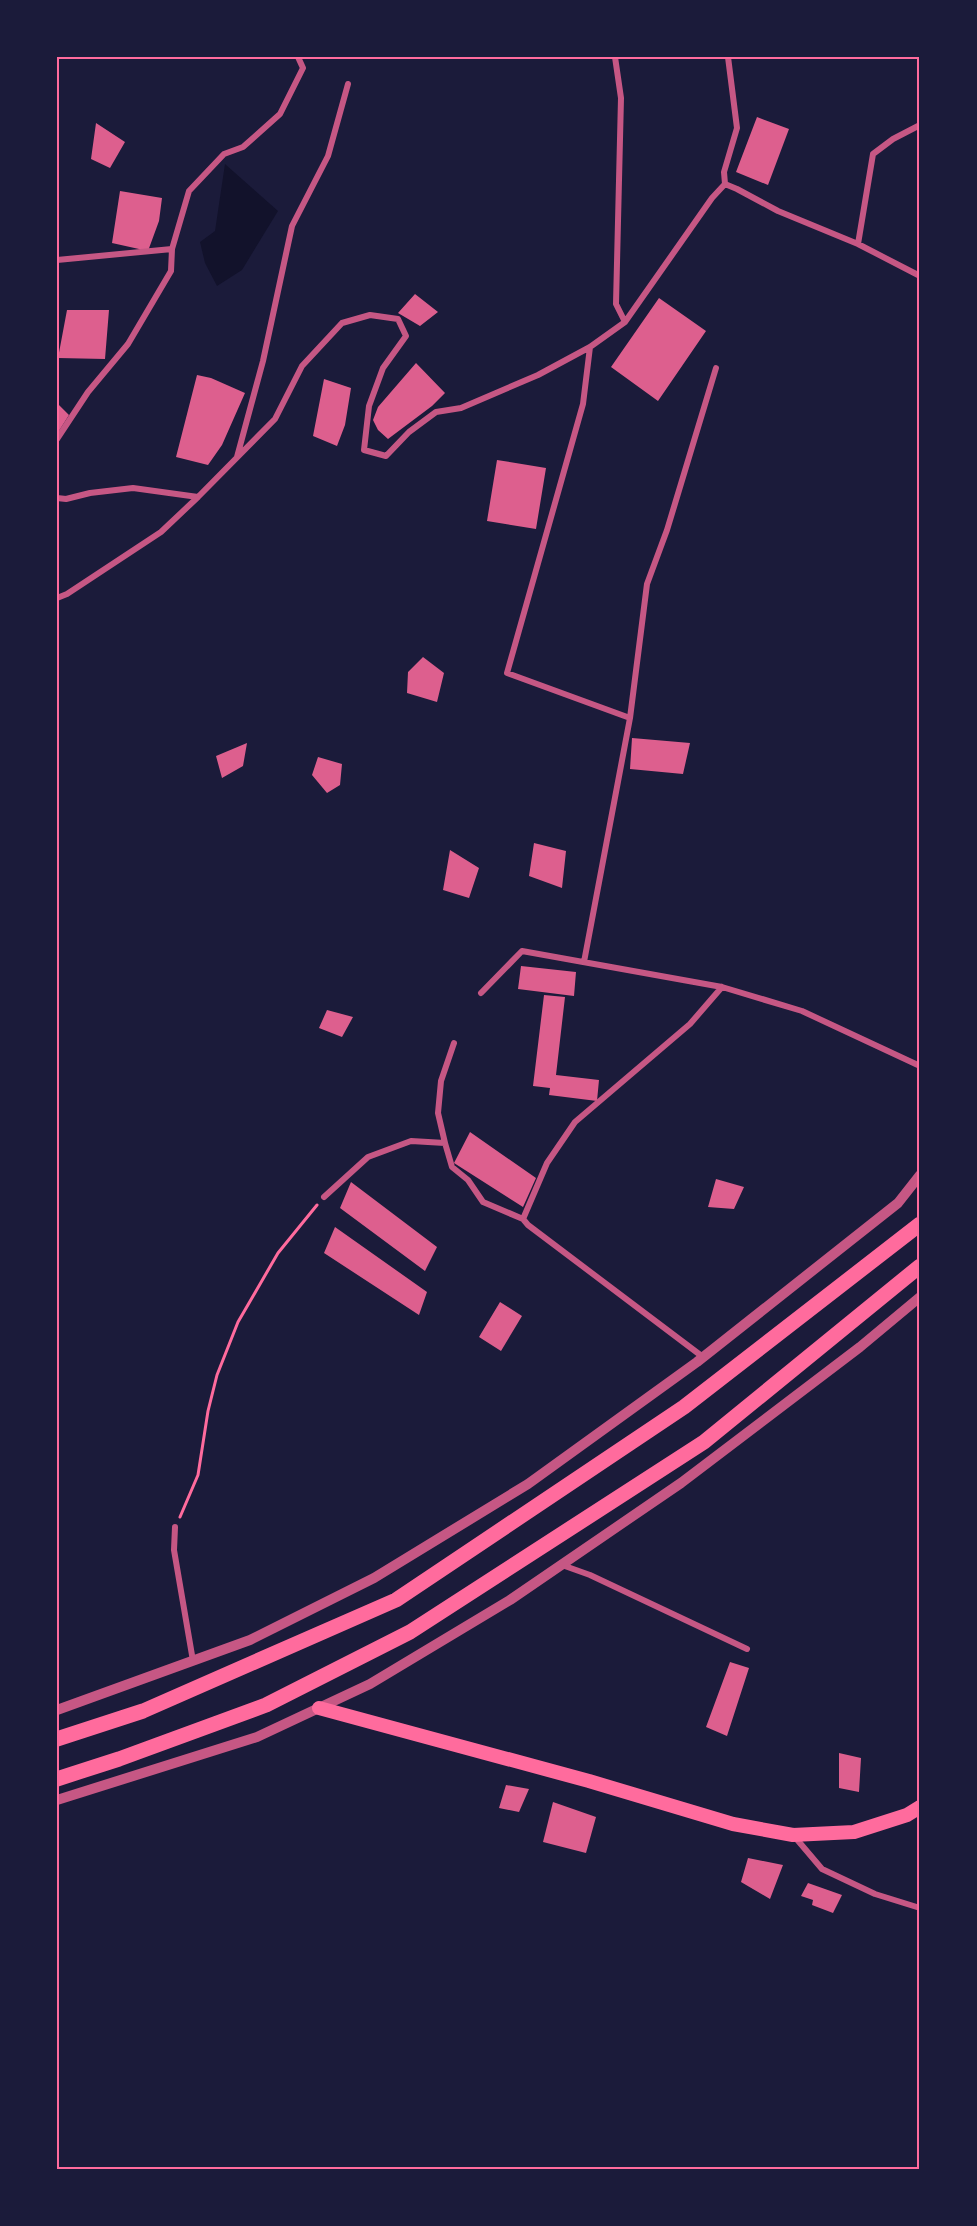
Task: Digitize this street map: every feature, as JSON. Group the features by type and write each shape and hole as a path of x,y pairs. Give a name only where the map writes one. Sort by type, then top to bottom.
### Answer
{"highway":[{"path":"57,1739 143,1711 396,1600 684,1407 920,1224"},
{"path":"57,1779 119,1759 266,1705 410,1632 704,1442 920,1266"}],"main road":[{"path":"319,1708 589,1781 733,1824 793,1835 854,1832 907,1815 920,1807"}],"street":[{"path":"57,439 88,392 128,344 171,271 172,249 189,191 224,154 243,147 280,114 303,68 298,57"},
{"path":"615,57 621,98 616,304 625,322"},
{"path":"57,598 67,594 161,532 198,497 275,419 302,366 342,323 370,315 398,319 406,336 383,368 369,406 364,450 386,456 409,432 436,412 461,408 538,375 590,347 625,322 712,198 725,184 724,172 737,128 728,57"},
{"path":"237,458 263,361 292,226 328,156 348,84"},
{"path":"858,244 873,154 920,125"},
{"path":"725,184 778,211 858,244 920,276"},
{"path":"57,260 172,249"},
{"path":"590,347 583,404 507,673 630,718"},
{"path":"584,962 630,718 647,585 667,530 717,368"},
{"path":"57,498 66,499 90,493 133,488 198,497"},
{"path":"481,993 522,951 722,987 802,1011 920,1066"},
{"path":"524,1219 547,1163 575,1122 690,1024 722,987"},
{"path":"454,1042 441,1081 438,1113 452,1167 468,1180 483,1202 524,1219 528,1225 703,1357"},
{"path":"324,1197 368,1157 411,1141 445,1143"},
{"path":"57,1710 250,1640 374,1578 528,1484 703,1357 898,1203 920,1175"},
{"path":"57,1800 257,1737 370,1684 510,1600 681,1483 860,1347 920,1297"},
{"path":"175,1527 174,1550 193,1661"},
{"path":"561,1565 591,1575 747,1649"},
{"path":"793,1835 822,1869 875,1894 920,1908"}],"path":[{"path":"175,1527 198,1474 214,1384 237,1323 278,1253 324,1197"}],"shaded area":[{"path":"225,164 278,211 242,270 217,286 205,263 200,242 215,231"}],"building":[{"path":"757,117 789,129 768,185 736,172"},
{"path":"96,123 125,142 110,168 91,159"},
{"path":"120,191 162,198 159,221 148,251 112,243"},
{"path":"415,294 438,312 420,326 398,313"},
{"path":"659,298 706,331 658,401 611,367"},
{"path":"67,310 109,310 105,359 58,358"},
{"path":"416,363 445,393 432,406 388,439 378,430 373,420 378,407"},
{"path":"197,375 211,378 245,393 222,445 208,465 176,457"},
{"path":"324,379 351,388 345,425 337,446 313,436"},
{"path":"57,403 69,415 57,434"},
{"path":"497,460 546,468 536,529 487,521"},
{"path":"423,657 444,673 437,702 407,693 408,672"},
{"path":"632,738 690,743 683,774 630,769"},
{"path":"247,743 243,766 222,778 216,756"},
{"path":"318,757 342,764 340,785 327,793 312,775"},
{"path":"534,843 566,851 562,888 529,876"},
{"path":"450,850 479,868 469,898 443,890"},
{"path":"521,966 576,972 574,996 518,989"},
{"path":"544,995 565,997 556,1075 599,1080 597,1101 549,1095 550,1088 533,1086"},
{"path":"327,1010 353,1017 342,1037 319,1028"},
{"path":"470,1132 536,1178 523,1207 454,1163"},
{"path":"716,1179 744,1187 734,1209 708,1207"},
{"path":"351,1182 437,1247 425,1271 340,1208"},
{"path":"335,1227 427,1292 419,1315 324,1253"},
{"path":"500,1302 522,1316 501,1351 479,1337"},
{"path":"730,1662 749,1668 727,1736 706,1727"},
{"path":"839,1753 861,1758 859,1792 839,1788"},
{"path":"506,1785 529,1789 519,1812 499,1808"},
{"path":"553,1802 596,1817 586,1853 543,1842"},
{"path":"748,1858 783,1865 770,1899 741,1882"},
{"path":"808,1883 842,1895 833,1913 812,1905 813,1900 801,1896"}]}
